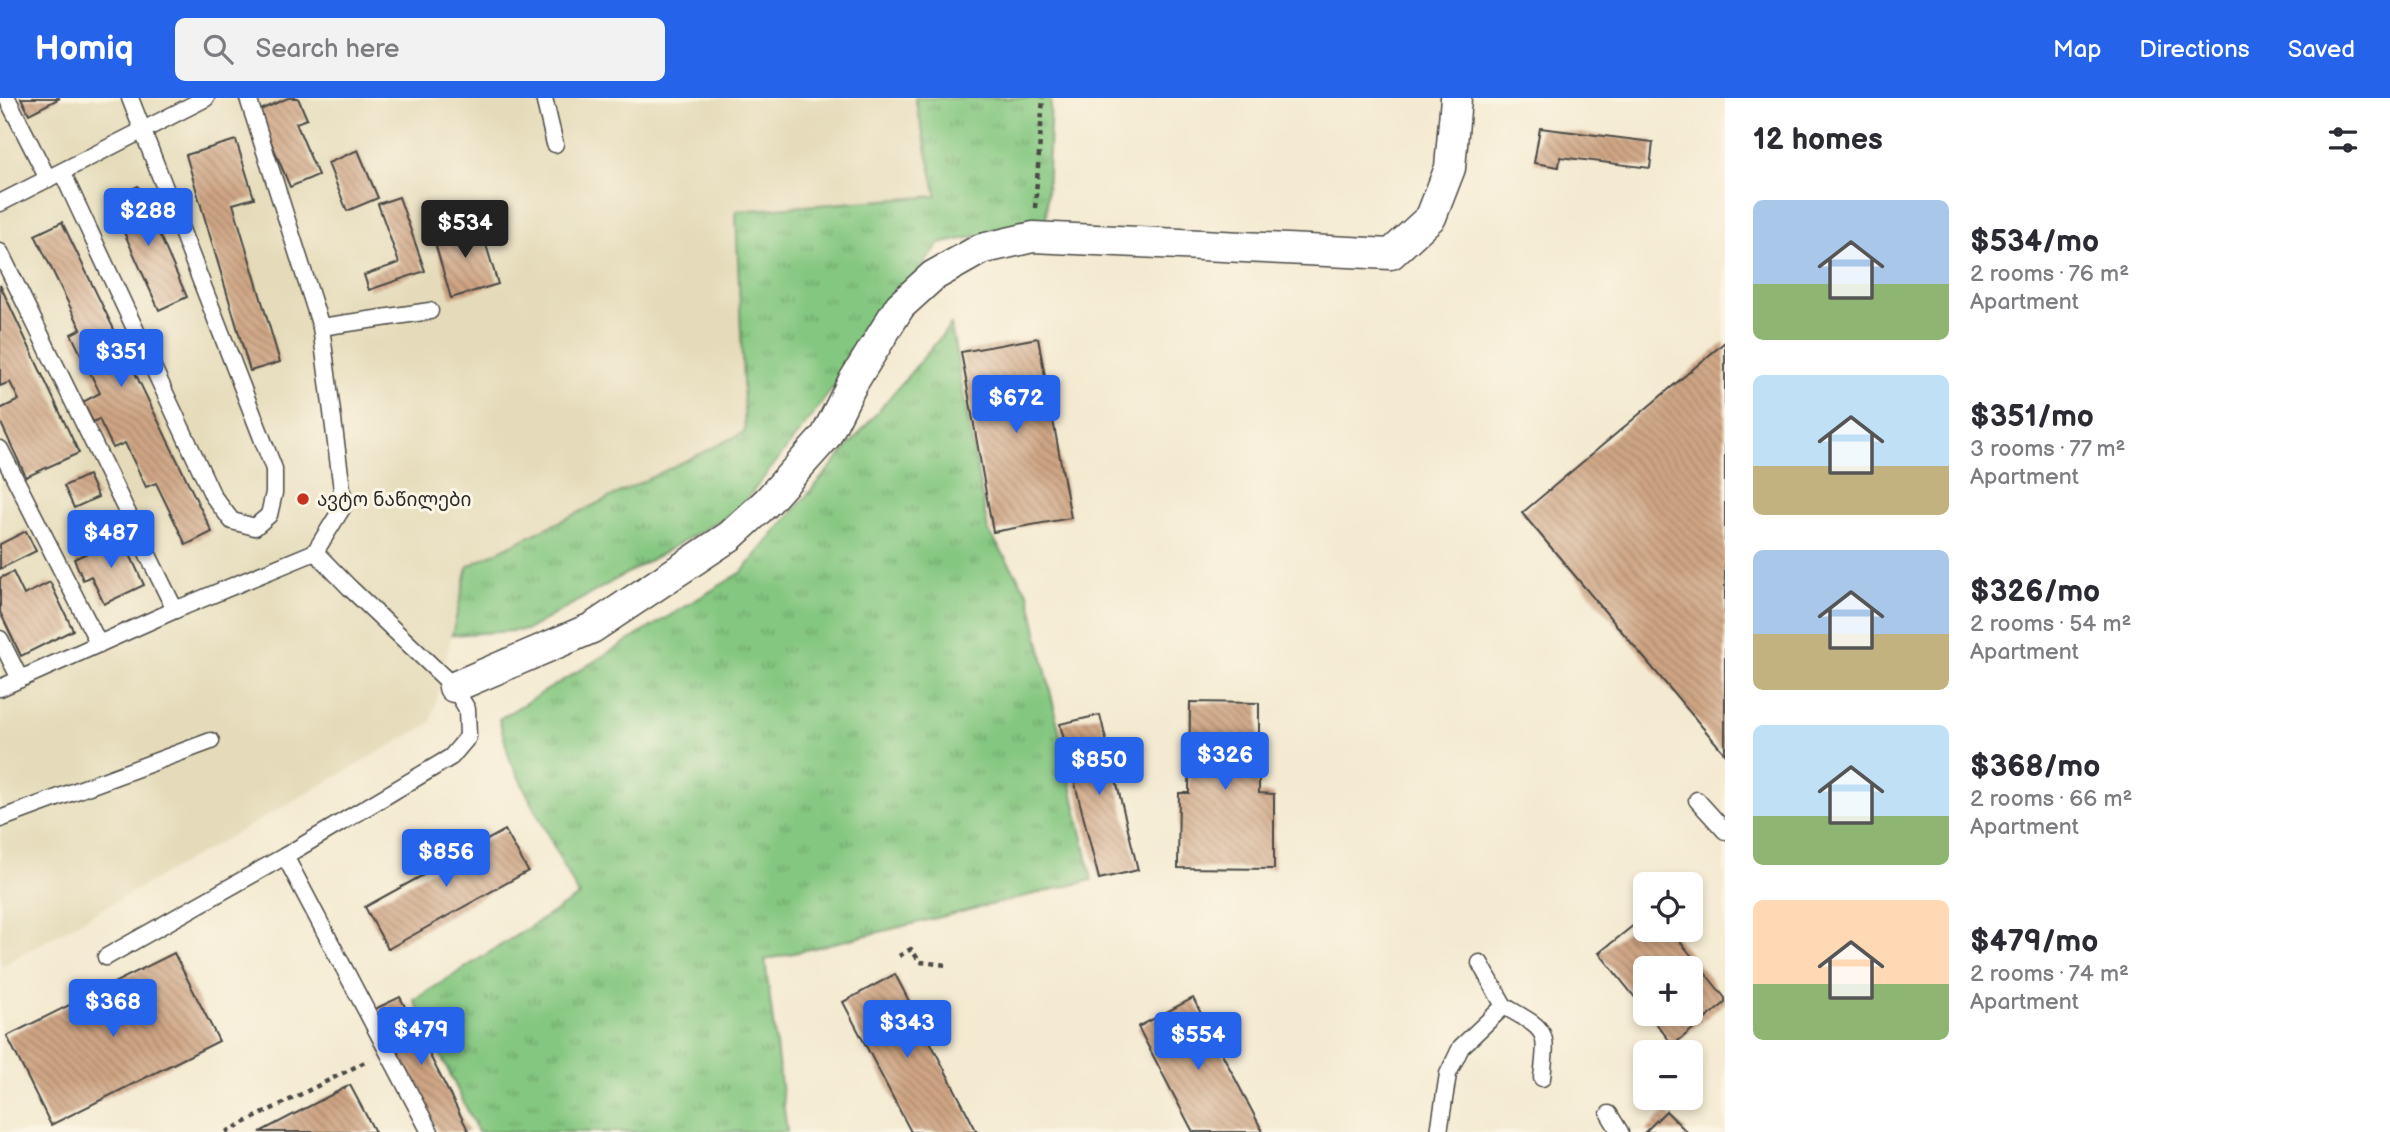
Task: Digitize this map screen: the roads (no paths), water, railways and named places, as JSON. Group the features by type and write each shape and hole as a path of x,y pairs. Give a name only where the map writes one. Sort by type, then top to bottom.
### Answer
{"street":[{"path":"454,687 592,628 730,536 768,501 826,436 853,382 900,306 933,276 981,249 1033,237 1391,254 1431,217 1450,168 1456,98"}],"lane":[{"path":"7,98 55,175 213,496 232,522 256,527 269,515 274,493 274,469 130,98"},
{"path":"0,203 206,98"},
{"path":"0,688 175,610 315,552 344,505 321,327 248,98"},
{"path":"544,98 555,144"},
{"path":"0,252 175,610"},
{"path":"321,327 430,311"},
{"path":"0,449 99,644"},
{"path":"106,957 285,856 451,757 468,737 467,709 454,687 315,552"},
{"path":"0,639 20,679"},
{"path":"0,819 211,741"},
{"path":"1697,800 1725,831"},
{"path":"285,856 430,1132"},
{"path":"1480,963 1504,1006 1537,1025 1544,1033 1546,1041 1542,1078"},
{"path":"1439,1132 1448,1074 1461,1047 1504,1006"},
{"path":"1609,1114 1620,1132"}],"place":[{"name":"ავტო ნაწილები","path":"303,499"}]}
